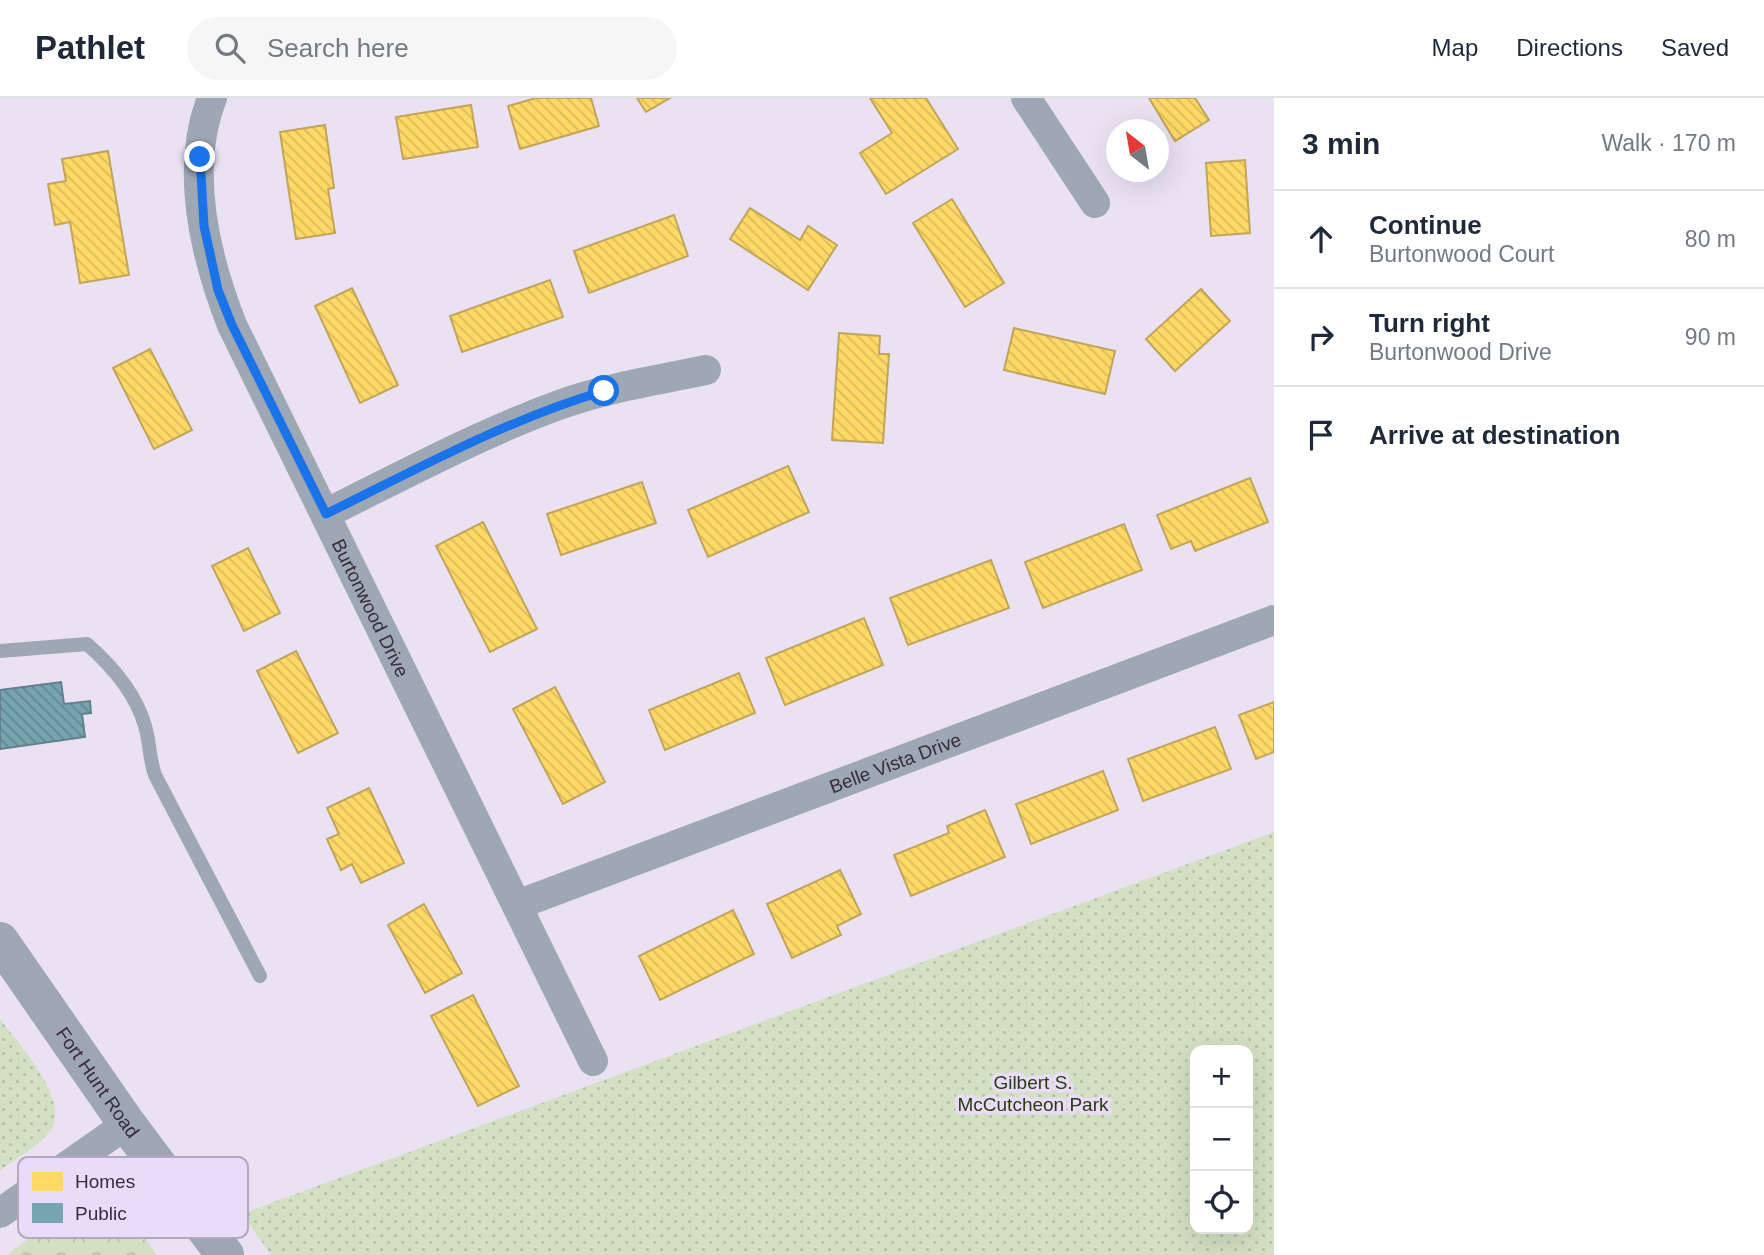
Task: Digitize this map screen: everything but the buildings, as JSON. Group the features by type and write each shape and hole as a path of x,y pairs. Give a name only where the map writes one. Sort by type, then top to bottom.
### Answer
{"main road":[{"name":"Fort Hunt Road","path":"0,940 152,1157"},
{"name":"Fort Hunt Road","path":"212,1238 225,1255"}],"street":[{"name":"Burtonwood Drive","path":"212,98 203,121 200,157 204,226 211,266 232,325 593,1061"},
{"path":"1026,98 1096,203"},
{"path":"326,514 494,431 560,404 604,391 706,370"},
{"name":"Belle Vista Drive","path":"517,905 1274,620"},
{"path":"80,1157 127,1124"},
{"path":"0,1213 18,1200"}],"lane":[{"path":"0,651 87,644 111,666 145,725 148,755 155,775 260,976"}],"green space":[{"name":"Gilbert S. McCutcheon Park","path":"1274,832 1274,1255 271,1255 248,1222 248,1212"},
{"path":"0,1019 38,1069 53,1098 56,1112 54,1124 44,1138 0,1171"},
{"path":"29,1238 145,1238 157,1255 7,1255"}],"route":[{"path":"200,157 204,226 218,290 232,325 326,514 494,431 560,404 604,391"}]}
